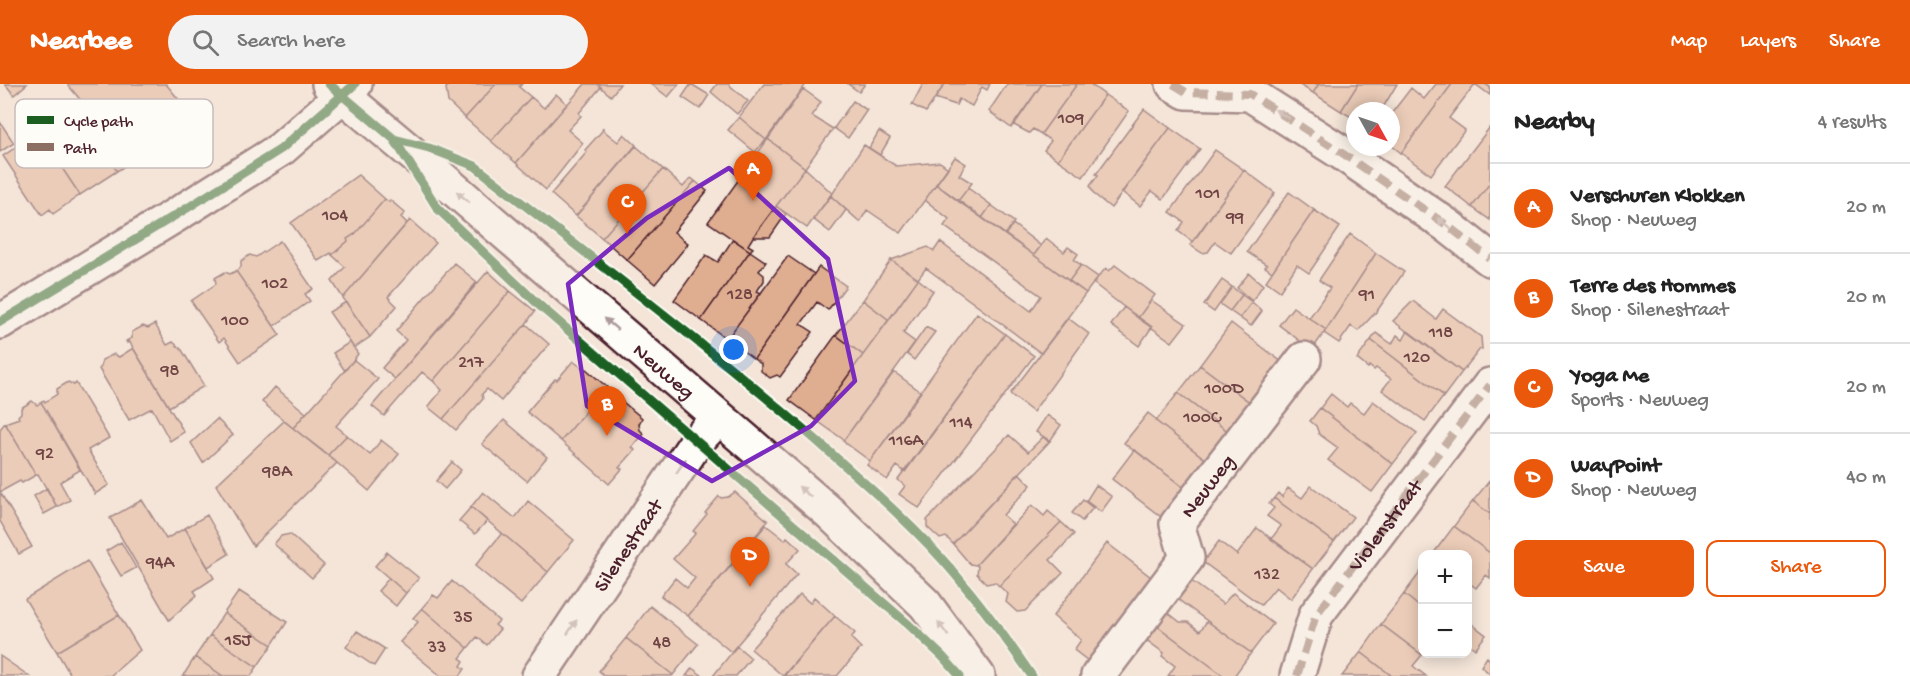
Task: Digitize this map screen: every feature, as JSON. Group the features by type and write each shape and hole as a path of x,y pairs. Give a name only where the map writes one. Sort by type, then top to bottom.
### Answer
{"street":[{"path":"1173,84 1186,92 1250,94 1342,153 1448,226 1490,259"},
{"path":"0,322 281,149 342,88"},
{"name":"Neuweg","path":"342,88 447,184 830,513 924,604 978,676"},
{"name":"Neuweg","path":"1098,676 1187,558 1178,524 1304,359"},
{"name":"Violenstraat","path":"1297,676 1316,615 1490,385"},
{"name":"Silenestraat","path":"539,676 698,441 718,418"}],"highlighted area":[{"path":"729,168 828,259 855,381 811,426 712,481 587,406 568,284 647,218"}],"building":[{"path":"5,84 27,84 14,95"},
{"path":"166,84 178,99 80,99 68,85"},
{"path":"450,84 496,84 465,118 448,102 446,88"},
{"path":"496,84 522,84 519,87 531,97 491,141 465,118"},
{"path":"585,84 597,84 601,87 568,130 583,143 546,190 516,163"},
{"path":"597,84 620,84 611,96"},
{"path":"651,84 679,84 668,97"},
{"path":"691,84 709,95 700,109 682,97"},
{"path":"717,84 728,84 748,101 737,114 711,92"},
{"path":"764,84 806,84 766,140 739,117"},
{"path":"848,84 865,84 859,92"},
{"path":"923,84 945,84 926,112 912,105"},
{"path":"945,84 990,84 987,90 982,87 972,106 959,99 956,105 935,98"},
{"path":"1007,84 1042,84 1011,128 989,111"},
{"path":"1042,84 1077,84 1041,134 1033,129 1029,133 1014,125"},
{"path":"1077,84 1090,84 1105,95 1058,160 1044,150 1051,141 1041,134"},
{"path":"1298,84 1319,84 1313,93"},
{"path":"1319,84 1358,84 1341,111 1313,93"},
{"path":"1358,84 1397,84 1386,102 1347,102"},
{"path":"1436,84 1452,84 1401,153 1400,102 1411,88 1424,99"},
{"path":"1452,84 1475,84 1449,118 1465,130 1431,175 1401,153"},
{"path":"1475,84 1485,84 1490,87 1490,95"},
{"path":"803,89 821,102 812,116 833,129 805,168 768,139"},
{"path":"556,94 567,104 516,163 491,141 531,97 544,108"},
{"path":"1105,95 1129,111 1083,177 1058,160"},
{"path":"853,101 867,110 848,138 834,128"},
{"path":"1346,103 1346,114 1341,111"},
{"path":"1144,109 1170,128 1111,208 1094,194 1090,186 1098,175 1096,174"},
{"path":"739,117 766,140 755,152 728,130"},
{"path":"0,122 14,143 0,152"},
{"path":"603,127 603,130 618,142 624,134 636,145 576,216 551,194 587,152 585,150"},
{"path":"1490,127 1490,183 1472,207 1445,186"},
{"path":"1170,128 1200,149 1163,199 1152,191 1140,206 1122,192"},
{"path":"879,131 890,138 880,155 869,148"},
{"path":"768,139 805,168 753,237 748,245 753,248 750,251 708,222"},
{"path":"864,145 896,166 940,162 948,168 901,233 867,210 860,222 831,196"},
{"path":"636,146 663,169 602,238 576,216"},
{"path":"15,148 15,168 62,168 80,195 53,214 50,209 42,215 3,156"},
{"path":"1215,150 1244,170 1193,242 1178,231 1184,222 1170,212"},
{"path":"955,157 966,164 959,175 972,183 958,201 936,184"},
{"path":"62,168 115,168 117,171 80,195"},
{"path":"805,168 832,193 807,228 776,206"},
{"path":"663,169 683,187 691,178 695,181 627,260 602,238"},
{"path":"1244,170 1275,193 1231,253 1215,242 1208,252 1202,253 1190,245"},
{"path":"358,175 385,199 355,234 347,239 348,241 332,255 331,253 318,261 291,223"},
{"path":"695,181 707,191 674,232 688,244 655,284 627,260"},
{"path":"1490,183 1490,220 1472,207"},
{"path":"936,184 1086,293 1041,353 926,268 918,279 891,260 928,247 934,251 940,242 1031,311 1041,296 944,226 949,219 925,200"},
{"path":"968,188 991,205 982,218 958,201"},
{"path":"1289,192 1314,210 1272,272 1265,267 1267,265 1247,252"},
{"path":"831,196 846,210 830,232 813,219"},
{"path":"385,199 389,202 390,200 405,213 401,217 407,223 343,298 332,281 345,267 332,255 355,234"},
{"path":"991,205 1014,222 1005,235 982,218"},
{"path":"776,206 786,214 770,237 753,237"},
{"path":"1314,210 1340,227 1309,273 1297,265 1280,291 1266,281"},
{"path":"410,220 436,243 388,297 397,306 370,337 343,298"},
{"path":"1013,224 1041,246 1034,255 1005,235"},
{"path":"1350,234 1376,253 1326,330 1309,318 1330,288 1319,280"},
{"path":"1046,238 1064,252 1068,247 1078,254 1074,260 1081,265 1069,281 1034,255"},
{"path":"733,239 750,251 701,320 674,300 706,255 718,262"},
{"path":"280,241 313,289 305,294 310,301 274,326 236,271 241,267 241,261 250,255 256,257"},
{"path":"750,251 766,262 759,271 764,275 764,281 757,291 761,293 727,339 701,320"},
{"path":"1376,253 1404,272 1377,311 1358,331 1351,326 1339,343 1324,333"},
{"path":"788,256 814,274 754,359 727,339"},
{"path":"891,260 918,279 889,320 863,300"},
{"path":"454,263 477,282 395,379 382,368 406,340 396,331"},
{"path":"1081,265 1098,277 1086,293 1069,281"},
{"path":"1115,265 1155,295 1138,318 1093,283 1106,268 1109,271"},
{"path":"819,267 846,286 828,310 817,302 801,324 813,332 780,377 777,375 770,378 761,371 761,364 754,359"},
{"path":"236,271 280,335 240,362 224,338 219,342 191,301 216,284 215,278 225,272 230,274"},
{"path":"488,271 510,291 433,381 422,372 384,416 372,406"},
{"path":"1249,273 1263,285 1252,301 1237,288"},
{"path":"918,279 933,291 903,333 915,342 844,440 816,420"},
{"path":"1222,280 1232,287 1214,312 1204,305"},
{"path":"1232,287 1242,295 1230,311 1220,304"},
{"path":"510,291 535,311 443,419 428,407 442,390 433,381"},
{"path":"1242,295 1252,302 1240,318 1230,311"},
{"path":"863,300 889,320 863,355 836,335"},
{"path":"1151,300 1186,324 1172,342 1138,318"},
{"path":"1413,301 1436,319 1443,309 1481,337 1482,349 1462,372 1393,321"},
{"path":"346,302 370,337 354,348 329,312"},
{"path":"1252,302 1262,311 1251,326 1240,318"},
{"path":"1124,307 1152,327 1139,346 1111,325"},
{"path":"1293,307 1326,330 1312,350 1279,325"},
{"path":"977,313 1005,334 905,472 897,466 887,480 867,465"},
{"path":"1068,318 1089,334 1033,412 1010,394"},
{"path":"1231,323 1283,363 1252,404 1200,365"},
{"path":"155,324 167,345 173,342 182,350 204,386 169,407 129,341 127,343 126,341 132,338 132,332 143,326 148,328"},
{"path":"526,324 549,344 501,401 487,389 482,394 483,399 456,430 443,419"},
{"path":"926,327 935,332 914,360 907,354"},
{"path":"1408,331 1462,372 1444,396 1371,340 1376,333 1392,344 1397,335 1403,340"},
{"path":"1005,334 1034,356 919,508 899,494 905,486 898,480"},
{"path":"836,335 863,355 816,420 789,400"},
{"path":"1371,340 1444,396 1425,421 1382,390 1391,379 1376,368 1374,370 1369,366 1368,368 1357,359"},
{"path":"350,342 358,354 345,371 333,353"},
{"path":"133,348 184,432 170,441 152,408 129,420 99,369 102,360 114,354 119,357"},
{"path":"354,360 378,379 336,426 347,435 328,455 293,428"},
{"path":"573,361 607,387 561,441 527,412"},
{"path":"1200,365 1252,404 1230,433 1178,393"},
{"path":"894,372 921,392 870,461 843,441"},
{"path":"68,382 74,385 76,383 109,438 88,450 109,485 95,494 41,402 57,394 57,389"},
{"path":"275,387 306,413 293,428 262,402"},
{"path":"606,388 642,418 639,424 644,434 632,447 635,450 609,484 561,441"},
{"path":"1178,393 1230,433 1209,462 1156,421"},
{"path":"1331,394 1347,407 1350,403 1364,413 1373,401 1417,433 1393,464 1320,408"},
{"path":"32,401 37,405 41,402 80,470 60,482 70,500 57,507 5,423 19,418 21,408"},
{"path":"1320,408 1393,464 1372,492 1328,460 1338,448 1319,434 1316,426 1310,421"},
{"path":"1148,413 1209,462 1187,490 1124,443"},
{"path":"1047,415 1061,425 1050,441 1036,432"},
{"path":"217,419 233,435 203,463 191,443"},
{"path":"504,420 547,457 527,481 482,444"},
{"path":"284,421 337,463 253,546 216,485"},
{"path":"5,423 36,475 0,492 0,429"},
{"path":"347,435 370,455 381,440 399,454 369,491 328,455"},
{"path":"1009,435 1028,452 1043,437 1049,442 953,544 946,537 940,539 927,527 927,520"},
{"path":"1134,450 1187,490 1165,520 1112,479"},
{"path":"452,462 461,470 445,489 436,481"},
{"path":"1019,473 1031,485 1003,515 1013,524 976,565 970,564 953,544"},
{"path":"1490,480 1490,514 1473,501"},
{"path":"1096,485 1112,497 1101,512 1086,501"},
{"path":"1311,486 1353,517 1334,542 1274,498 1278,493 1282,497 1288,488 1302,498"},
{"path":"47,488 57,507 44,514 34,496"},
{"path":"0,492 32,547 19,554 0,521"},
{"path":"483,492 515,518 528,501 574,540 548,572 471,507"},
{"path":"735,492 768,521 688,616 661,596 675,578 687,588 695,578 673,559 696,533 693,531 719,496 728,497"},
{"path":"1274,498 1334,542 1313,569 1271,539 1281,526 1267,516 1274,508 1269,504"},
{"path":"142,500 166,539 185,528 214,578 194,591 197,595 169,620 110,518"},
{"path":"1083,500 1093,508 1082,521 1072,513"},
{"path":"1473,501 1490,514 1490,553 1454,526"},
{"path":"1032,505 1044,516 1048,511 1061,522 999,586 995,582 987,584 977,574 978,566 976,565"},
{"path":"471,507 487,521 475,534 459,521"},
{"path":"207,515 229,554 208,567 185,528"},
{"path":"1061,522 1074,534 1050,560 1063,573 1025,611 1017,612 1006,602 1008,594 999,586"},
{"path":"766,525 785,540 787,537 800,549 786,564 797,574 731,652 688,616"},
{"path":"1454,526 1490,553 1490,578 1486,575 1476,588 1472,585 1472,550 1436,550"},
{"path":"1257,528 1313,569 1291,599 1276,587 1261,605 1203,562 1219,541 1237,555"},
{"path":"502,533 548,572 521,604 475,566"},
{"path":"290,534 324,565 312,578 274,544 281,536"},
{"path":"121,542 136,568 121,576 106,551"},
{"path":"1107,543 1156,581 1092,664 1074,650 1081,640 1053,616"},
{"path":"387,552 419,578 406,593 375,566"},
{"path":"87,561 119,615 57,652 25,599"},
{"path":"1418,575 1418,606 1404,594"},
{"path":"389,578 406,593 396,606 378,591"},
{"path":"1190,580 1223,604 1233,593 1273,624 1251,653 1176,598"},
{"path":"452,581 499,621 495,625 500,629 487,645 477,637 468,648 422,608 433,595 438,598"},
{"path":"239,591 287,622 272,645 224,613"},
{"path":"800,594 810,603 814,597 835,616 783,676 751,649"},
{"path":"1404,594 1418,606 1418,652 1381,624"},
{"path":"650,606 698,644 673,675 626,638"},
{"path":"422,608 468,648 460,658 464,661 461,666 465,669 460,676 441,676 400,642 418,622 413,618"},
{"path":"1166,611 1180,622 1188,622 1200,631 1207,621 1251,653 1234,676 1224,676 1156,625"},
{"path":"224,613 272,645 257,667 210,635"},
{"path":"119,615 140,650 110,676 71,676 57,652"},
{"path":"835,616 855,633 851,638 861,648 837,676 784,676"},
{"path":"1381,624 1418,652 1420,658 1413,666 1426,676 1392,676 1361,652"},
{"path":"1472,624 1486,635 1475,649 1472,646"},
{"path":"1156,625 1224,676 1168,676 1175,666 1162,656 1164,653 1145,639"},
{"path":"357,631 385,649 374,666 346,647"},
{"path":"210,635 257,667 251,676 223,676 195,657"},
{"path":"626,638 673,675 605,676 599,671"},
{"path":"737,646 751,658 736,676 713,676"},
{"path":"1361,652 1392,676 1342,676"},
{"path":"0,656 29,676 0,676"},
{"path":"195,657 223,676 183,676"},
{"path":"1487,657 1490,660 1490,674 1481,666"},
{"path":"692,668 703,676 686,676"}],"marked path":[{"path":"1173,84 1186,92 1250,94 1342,153 1448,226 1490,259"},
{"path":"1297,676 1316,615 1490,385"}],"cycle path":[{"path":"329,84 394,139 438,209 539,305 909,625 960,676"},
{"path":"0,322 281,149 355,84"},
{"path":"394,139 429,148 475,166 732,369 815,439 923,538 975,599 1032,676"}],"place":[{"name":"Verschuren Klokken","path":"753,201"},
{"name":"Yoga Me","path":"627,234"},
{"name":"Terre des Hommes","path":"607,436"},
{"name":"WayPoint","path":"750,587"}]}
